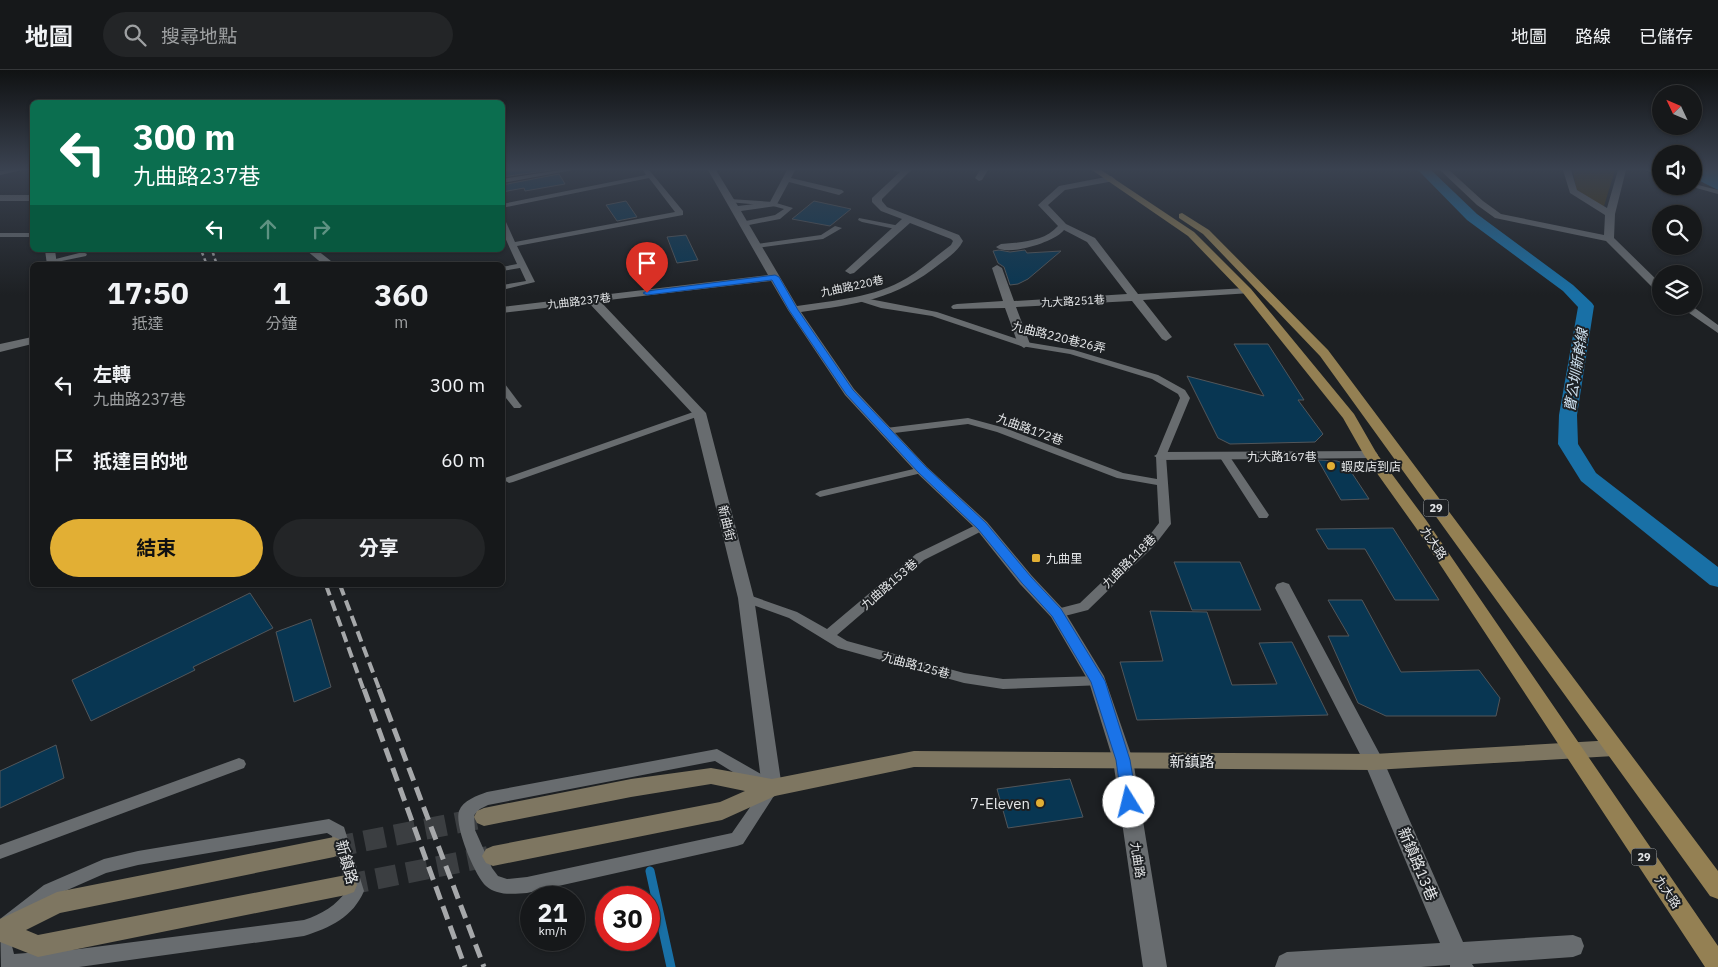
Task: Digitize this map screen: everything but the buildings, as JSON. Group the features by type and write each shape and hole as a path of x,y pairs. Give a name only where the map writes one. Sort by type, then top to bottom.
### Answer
{"main road":[{"name":"九大路","path":"1161,212 1191,234 1247,291 1349,417 1371,455 1421,524 1718,966"},
{"name":"九大路","path":"1173,212 1206,232 1324,353 1718,889"}],"street":[{"name":"九曲路","path":"737,212 794,310 849,392 922,470 982,526 1056,613 1098,681 1123,760 1155,967"},
{"name":"九曲路220巷","path":"794,310 862,299 904,284 955,247 958,241 955,237 892,212"},
{"path":"1050,212 1063,226 1091,240 1166,337"},
{"path":"1492,212 1498,216 1609,239 1652,281"},
{"path":"1607,212 1610,214 1609,239"},
{"path":"850,270 900,228 909,218"},
{"path":"1001,247 1045,239 1053,236 1063,226"},
{"path":"314,252 327,262"},
{"path":"997,268 1024,344"},
{"name":"九曲路237巷","path":"505,310 775,277"},
{"name":"九大路251巷","path":"957,307 1247,291"},
{"name":"新曲街","path":"593,300 699,413 746,598 772,788"},
{"path":"1697,315 1718,330"},
{"path":"0,348 30,341"},
{"name":"九大路167巷","path":"1161,456 1371,455"},
{"name":"新鎮路13巷","path":"1283,588 1374,762 1459,961"},
{"name":"新鎮路","path":"493,856 722,811 772,788 914,759 1374,762 1571,749 1614,748"},
{"name":"新鎮路","path":"484,817 631,788 711,776 772,788"},
{"name":"新鎮路","path":"0,931 57,903 334,848"},
{"name":"新鎮路","path":"0,931 38,946 346,885"},
{"path":"1287,967 1286,964 1459,961 1573,946"}],"lane":[{"path":"512,245 679,212"},
{"path":"744,224 777,217 784,212"},
{"path":"862,220 900,228"},
{"path":"757,246 823,237 838,228"},
{"path":"505,229 531,282 505,287"},
{"path":"0,235 30,235"},
{"path":"55,262 83,254"},
{"path":"505,269 522,266"},
{"name":"九曲路220巷26弄","path":"862,299 881,305 934,314 1024,344 1071,352 1155,377 1182,392 1185,398 1161,456 1163,483"},
{"path":"505,390 516,406"},
{"path":"508,480 699,413"},
{"name":"九曲路172巷","path":"886,431 968,421 1001,430 1121,476 1163,483"},
{"name":"九大路167巷","path":"1224,456 1263,515"},
{"path":"820,494 922,470"},
{"name":"九曲路118巷","path":"1056,613 1084,607 1150,542 1165,524 1163,483"},
{"name":"九曲路153巷","path":"828,636 920,557 982,526"},
{"name":"九曲路125巷","path":"746,598 793,615 843,645 964,678 1003,684 1098,681"},
{"path":"717,755 772,788 737,839 527,885 507,887 493,882 486,873 467,830 466,813 475,804 487,799 717,755"},
{"path":"0,852 239,764"},
{"name":"新鎮路","path":"329,826 339,832 356,890 347,905 330,919 304,928 82,962 8,963 0,931 50,890 104,866 138,858 329,826"}],"waterway":[{"name":"曹公圳新幹線","path":"1467,212 1568,288 1586,306 1568,415 1568,444 1588,477 1718,579"},
{"path":"650,871 671,967"}],"tunnel":[{"path":"334,847 477,819"},
{"path":"346,885 491,856"}],"railway":[{"path":"202,252 206,262"},
{"path":"213,252 216,262"},
{"path":"327,587 364,691"},
{"path":"341,587 380,691"},
{"path":"364,689 465,967"},
{"path":"379,689 484,967"}],"place":[{"name":"蝦皮店到店","path":"1331,466"},
{"name":"九曲里","path":"1036,558"},
{"name":"7-Eleven","path":"1040,803"}],"route":[{"path":"647,293 775,277 794,310 849,392 922,470 982,526 1056,613 1098,681 1123,760 1129,802"}]}
